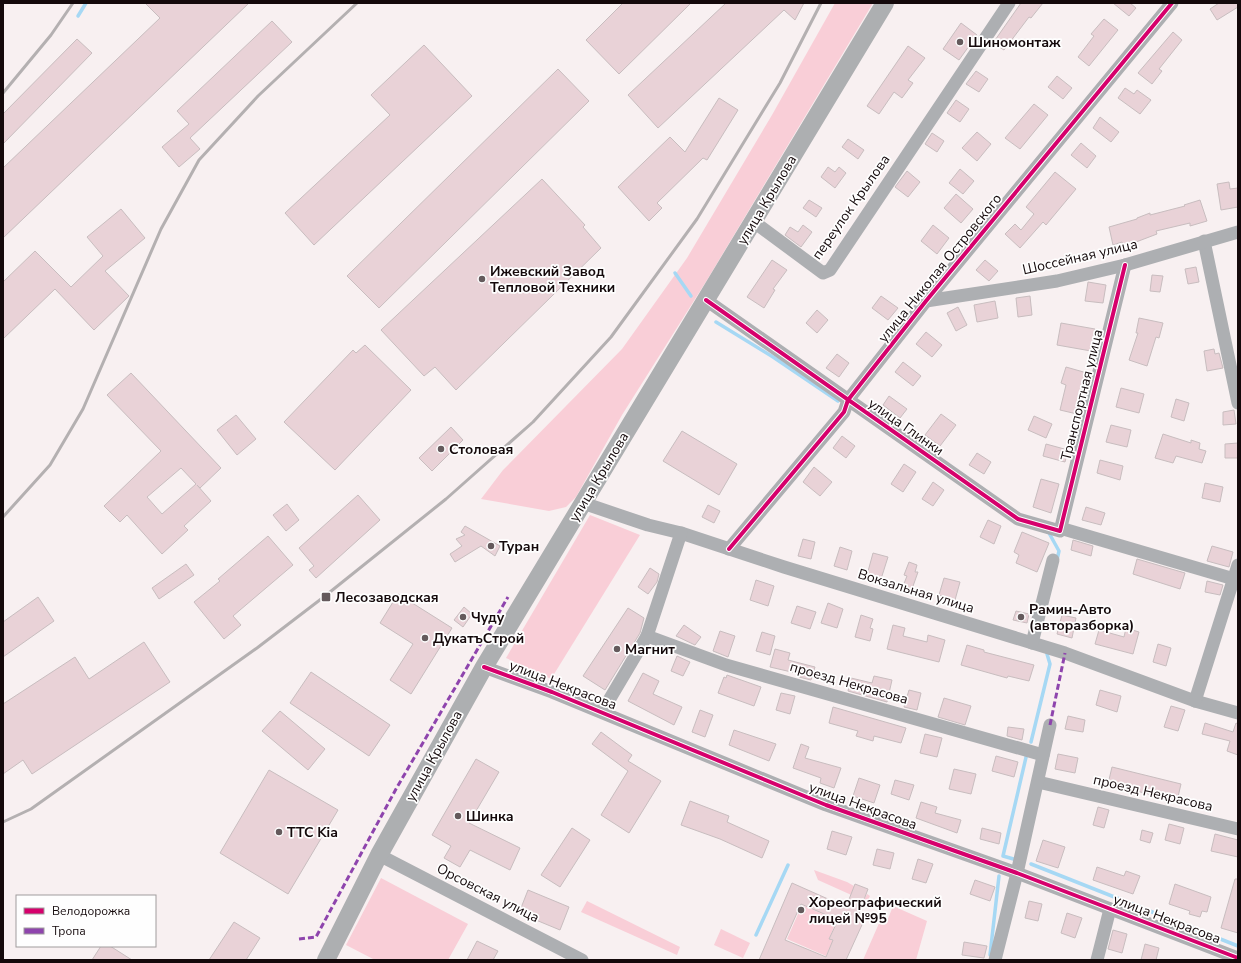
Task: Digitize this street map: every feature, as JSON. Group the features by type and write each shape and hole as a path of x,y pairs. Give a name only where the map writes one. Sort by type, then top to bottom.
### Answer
{"main road":[{"name":"улица Крылова","path":"326,960 379,855 484,667 885,3"}],"street":[{"name":"переулок Крылова","path":"754,222 823,273 830,270 1009,3"},
{"name":"улица Николая Островского","path":"729,549 844,412 848,400 926,301 1172,3"},
{"name":"Шоссейная улица","path":"926,301 1057,282 1125,265 1238,232"},
{"path":"1204,241 1238,402"},
{"name":"Транспортная улица","path":"1060,530 1125,265"},
{"name":"улица Глинки","path":"706,300 1018,519 1234,579"},
{"name":"Вокзальная улица","path":"583,503 648,525 681,533 784,567 1032,643 1195,701 1238,713"},
{"path":"602,712 647,636 681,533"},
{"path":"1032,643 1053,560"},
{"path":"1195,701 1238,565"},
{"name":"проезд Некрасова","path":"647,636 726,665 1043,755"},
{"name":"улица Некрасова","path":"484,667 602,712 826,806 1017,873 1238,958"},
{"path":"995,960 1017,873 1050,725"},
{"name":"проезд Некрасова","path":"1038,782 1238,829"},
{"name":"Орсовская улица","path":"379,855 582,960"},
{"path":"1097,960 1110,909"}],"shaded area":[{"path":"835,3 873,3 707,280 622,415 576,497 566,507 549,511 481,499 503,470 622,349 687,258 772,115"},
{"path":"590,515 640,535 551,679 506,658"},
{"path":"814,870 854,886 852,893 865,898 867,894 870,896 867,902 818,880"},
{"path":"381,878 468,924 448,960 375,960 346,945"},
{"path":"587,901 680,947 677,955 581,912"},
{"path":"834,901 843,905 829,939 833,941 826,956 787,939 802,905 827,916"},
{"path":"893,906 927,921 916,960 863,960 880,921 886,924"},
{"path":"721,929 750,943 743,958 714,945"}],"building":[{"path":"145,3 249,3 3,238 3,168 160,18"},
{"path":"623,3 691,3 619,74 586,40"},
{"path":"726,3 804,3 795,20 784,10 658,128 628,95"},
{"path":"1021,3 1043,3 1031,18 1029,17 1004,50 993,43"},
{"path":"1113,3 1130,3 1136,8 1129,16"},
{"path":"1219,3 1238,3 1238,7 1217,20 1210,9"},
{"path":"1104,19 1118,30 1089,66 1078,57 1094,36 1091,34"},
{"path":"272,21 292,42 190,138 200,149 179,167 162,147 189,124 177,111"},
{"name":"Шиномонтаж","path":"961,23 977,35 959,60 943,49"},
{"path":"1173,32 1182,40 1159,69 1162,71 1152,84 1138,73"},
{"path":"77,39 92,53 3,144 3,114"},
{"path":"424,45 472,96 314,245 285,213 390,115 371,95"},
{"path":"908,46 925,58 908,80 913,83 902,98 894,92 879,114 867,106"},
{"path":"558,69 589,101 379,308 347,276"},
{"path":"976,71 988,79 979,92 966,84"},
{"path":"1057,76 1072,88 1063,99 1048,87"},
{"path":"1125,88 1134,94 1137,90 1151,100 1140,114 1118,98"},
{"path":"719,98 738,110 707,160 703,158 657,203 662,208 649,221 618,187 670,137 685,152"},
{"path":"956,100 969,109 960,122 947,113"},
{"path":"1034,104 1048,115 1020,149 1005,138"},
{"path":"1100,117 1119,132 1111,142 1093,128"},
{"path":"977,132 991,144 977,161 962,148"},
{"path":"932,133 944,141 937,152 925,144"},
{"path":"848,139 864,150 858,159 842,147"},
{"path":"1081,143 1096,156 1087,168 1071,155"},
{"path":"828,167 835,172 839,167 846,173 835,188 821,177"},
{"path":"960,169 974,181 963,194 949,183"},
{"path":"907,171 920,182 908,197 895,187"},
{"path":"1055,172 1076,189 1046,225 1043,222 1020,248 1005,234 1015,224 1021,230 1034,214 1026,207"},
{"name":"Ижевский Завод Тепловой Техники","path":"542,179 585,225 583,227 601,248 456,390 435,367 424,376 381,330"},
{"path":"1229,182 1230,189 1238,188 1238,207 1221,210 1217,184"},
{"path":"956,194 973,209 961,223 944,208"},
{"path":"809,200 822,208 816,217 803,208"},
{"path":"1200,200 1207,221 1190,226 1190,223 1156,231 1157,234 1123,247 1122,242 1113,245 1109,227 1137,219 1150,213 1150,215 1185,206 1184,205"},
{"path":"121,209 145,238 105,271 129,296 94,330 55,289 3,339 3,282 35,251 71,287 103,256 87,237"},
{"path":"803,225 812,232 801,247 785,235 790,227 798,232"},
{"path":"933,225 949,238 937,254 921,241"},
{"path":"772,260 787,270 773,289 775,290 764,308 747,297"},
{"path":"985,260 998,271 989,281 976,270"},
{"path":"1196,267 1199,282 1188,284 1185,269"},
{"path":"1152,275 1163,276 1160,292 1150,291"},
{"path":"1088,282 1106,285 1103,303 1085,301"},
{"path":"881,296 898,308 888,320 872,308"},
{"path":"1030,296 1032,315 1018,317 1016,298"},
{"path":"995,301 998,318 977,322 974,305"},
{"path":"958,307 967,325 956,331 947,313"},
{"path":"817,310 828,320 817,333 806,323"},
{"path":"1139,318 1163,323 1159,338 1156,337 1147,366 1129,360 1138,333 1136,333"},
{"path":"1061,323 1095,329 1091,351 1057,345"},
{"path":"926,332 942,345 932,357 916,344"},
{"path":"365,345 411,390 335,470 284,422 353,350 356,353"},
{"path":"1214,349 1215,354 1219,353 1223,368 1207,371 1204,351"},
{"path":"837,354 849,363 839,377 826,368"},
{"path":"903,362 921,376 913,386 895,372"},
{"path":"1066,367 1087,373 1079,398 1081,399 1077,414 1060,410 1066,385 1061,383"},
{"path":"131,373 221,468 200,488 197,485 211,501 184,526 188,530 162,554 127,515 120,522 104,506 161,451 107,395","holes":["181,468 196,484 162,514 147,497"]},
{"path":"1121,388 1144,394 1139,413 1116,407"},
{"path":"889,396 907,409 900,418 883,405"},
{"path":"1176,399 1189,403 1184,421 1171,417"},
{"path":"1234,410 1236,424 1223,425 1223,412"},
{"path":"941,414 956,425 940,446 925,435"},
{"path":"236,415 256,439 237,455 217,430"},
{"path":"1034,416 1052,424 1046,438 1028,430"},
{"path":"1111,425 1131,430 1127,447 1106,442"},
{"name":"Столовая","path":"451,427 463,440 432,471 419,458"},
{"path":"682,431 737,464 719,495 663,461"},
{"path":"1163,434 1191,443 1191,440 1200,443 1199,449 1206,451 1202,463 1176,456 1173,463 1155,458"},
{"path":"842,436 855,446 846,458 833,448"},
{"path":"1238,443 1238,458 1225,458 1225,444"},
{"path":"1046,444 1068,450 1065,462 1043,456"},
{"path":"977,453 991,462 984,474 969,465"},
{"path":"1100,460 1123,466 1120,480 1097,473"},
{"path":"904,464 916,472 903,492 891,484"},
{"path":"814,467 832,482 820,496 803,482"},
{"path":"1041,479 1059,484 1051,513 1033,507"},
{"path":"933,482 944,490 933,506 922,499"},
{"path":"1205,483 1223,487 1220,502 1202,498"},
{"path":"358,495 380,520 316,578 309,570 314,566 299,548"},
{"path":"287,504 299,520 286,531 273,515"},
{"path":"708,505 720,511 714,523 702,517"},
{"path":"1086,507 1105,513 1101,525 1082,520"},
{"path":"988,520 1001,526 994,544 980,537"},
{"name":"Туран","path":"465,526 500,546 495,556 481,546 455,562 450,554 462,546 456,539 465,535 461,532"},
{"path":"1022,532 1049,543 1037,572 1016,563 1019,555 1014,552"},
{"path":"268,536 293,565 233,616 241,625 224,639 194,602 220,581 218,579"},
{"path":"803,539 815,542 811,559 798,556"},
{"path":"1073,540 1093,546 1091,556 1071,550"},
{"path":"1212,546 1233,552 1229,567 1207,561"},
{"path":"840,547 852,551 847,570 834,566"},
{"path":"873,553 888,557 881,579 867,575"},
{"path":"1137,559 1185,573 1180,589 1133,574"},
{"path":"909,562 917,565 915,572 918,572 912,589 903,586 907,576 904,575"},
{"path":"186,564 194,575 159,599 152,588"},
{"path":"650,568 659,574 657,582 648,594 638,587"},
{"path":"944,578 960,582 955,600 939,595"},
{"path":"756,580 774,586 768,606 750,600"},
{"path":"1207,581 1223,585 1220,595 1205,592"},
{"name":"ДукатъСтрой","path":"398,594 452,628 411,694 390,680 413,644 380,623"},
{"path":"38,597 54,621 3,657 3,622"},
{"path":"828,603 843,609 837,628 821,623"},
{"path":"797,606 816,612 810,629 791,623"},
{"name":"Чуду","path":"464,607 472,614 463,627 454,620"},
{"name":"Магнит","path":"628,608 644,618 640,633 605,690 583,676"},
{"name":"Рамин-Авто (авторазборка)","path":"1016,611 1029,614 1027,623 1013,620"},
{"path":"861,615 873,619 870,628 873,629 870,641 855,637"},
{"path":"1062,615 1076,618 1072,638 1057,634"},
{"path":"684,625 701,637 695,645 676,636"},
{"path":"893,625 905,628 903,636 927,642 928,635 945,640 939,662 887,649"},
{"path":"1126,628 1139,632 1133,654 1095,644 1099,630 1124,637"},
{"path":"720,631 735,636 728,657 713,651"},
{"path":"762,632 775,636 770,655 756,651"},
{"path":"144,642 170,682 32,774 23,760 3,774 3,704 75,657 89,679"},
{"path":"1158,644 1171,648 1166,666 1153,662"},
{"path":"967,645 984,650 984,652 1034,665 1029,681 1008,676 1007,678 961,665"},
{"path":"775,649 790,653 788,660 815,667 811,680 799,677 800,674 770,667"},
{"path":"677,656 690,662 683,676 671,671"},
{"path":"311,672 390,725 369,756 290,703"},
{"path":"643,673 659,681 653,694 682,707 674,725 628,701"},
{"path":"727,675 761,687 754,706 718,693 724,677 726,678"},
{"path":"874,676 892,680 887,702 848,691 851,678 872,683"},
{"path":"909,690 921,693 917,710 904,707"},
{"path":"1100,690 1121,696 1117,712 1096,705"},
{"path":"781,693 795,696 790,714 776,710"},
{"path":"944,698 971,706 965,725 938,717"},
{"path":"1171,706 1185,710 1178,731 1164,727"},
{"path":"833,707 906,728 901,743 874,736 873,741 856,736 858,731 829,723"},
{"path":"700,710 713,715 705,737 692,732"},
{"path":"280,711 325,749 308,770 262,731"},
{"path":"1068,716 1085,720 1083,732 1065,729"},
{"path":"1205,723 1233,732 1236,723 1238,724 1238,755 1227,751 1230,741 1202,734"},
{"path":"1008,727 1024,729 1022,740 1007,736"},
{"path":"734,730 776,744 769,761 729,745"},
{"path":"601,732 632,755 628,761 661,781 629,833 601,815 628,771 592,744"},
{"path":"925,734 942,738 937,757 920,753"},
{"path":"801,744 809,747 805,758 841,768 834,788 820,783 821,778 793,768"},
{"path":"1058,754 1078,758 1075,773 1055,769"},
{"path":"996,756 1018,762 1014,777 992,771"},
{"name":"Шинка","path":"476,759 499,772 469,823 520,848 510,870 470,850 460,867 444,858 451,846 432,835"},
{"path":"1112,767 1181,784 1177,801 1108,784"},
{"path":"954,769 976,774 971,794 949,789"},
{"name":"ТТС Kia","path":"269,770 338,810 288,894 220,853"},
{"path":"859,778 880,785 874,803 853,796"},
{"path":"895,780 914,785 909,800 891,794"},
{"path":"690,801 729,816 727,822 769,841 762,858 720,839 681,825"},
{"path":"921,802 937,807 935,813 961,820 957,833 916,818"},
{"path":"1098,807 1109,810 1104,828 1093,825"},
{"path":"1169,824 1184,828 1180,844 1165,840"},
{"path":"572,828 590,840 560,887 541,875"},
{"path":"982,828 1001,833 999,844 980,839"},
{"path":"1142,830 1153,833 1150,843 1140,840"},
{"path":"832,831 852,837 846,855 827,849"},
{"path":"1215,834 1238,840 1238,857 1211,851"},
{"path":"1043,840 1065,847 1058,868 1036,861"},
{"path":"877,849 894,853 890,869 873,865"},
{"path":"918,859 933,864 926,883 912,879"},
{"path":"1097,867 1124,876 1126,871 1140,876 1133,894 1093,880"},
{"path":"1235,879 1238,879 1238,933 1221,928"},
{"path":"975,880 995,887 990,901 970,894"},
{"path":"792,883 846,907 855,884 868,889 859,913 866,916 846,960 759,960","holes":["801,904 838,920 829,939 833,940 826,957 785,940"]},
{"path":"1175,884 1211,897 1207,912 1202,911 1200,917 1189,914 1190,911 1169,904"},
{"path":"528,890 569,907 560,930 519,913"},
{"path":"1029,901 1042,904 1038,921 1025,918"},
{"path":"1067,913 1082,918 1075,938 1061,933"},
{"path":"234,922 260,938 246,960 209,960"},
{"path":"1113,930 1127,934 1122,953 1108,949"},
{"path":"477,941 498,951 493,960 467,960"},
{"path":"964,942 987,946 984,958 962,955"},
{"path":"1145,944 1159,948 1156,960 1141,960"},
{"path":"100,947 112,947 132,960 92,960"}],"waterway":[{"path":"78,16 86,3"},
{"path":"675,273 691,296"},
{"path":"716,322 773,357 838,401"},
{"path":"1047,532 1059,551 1057,560"},
{"path":"1031,742 1050,664 1047,654"},
{"path":"1017,860 1003,856 1027,753"},
{"path":"1031,864 1238,946"},
{"path":"756,935 788,865"},
{"path":"990,955 999,876"}],"railway":[{"path":"3,93 51,35 73,3"},
{"path":"3,517 50,465 83,409 161,229 199,160 258,96 357,3"},
{"path":"3,822 31,809 257,648 325,596 446,499 533,422 611,337 697,219 780,83 821,3"}],"marked path":[{"path":"299,939 316,937 396,789 508,597"},
{"path":"1050,725 1065,653"}],"cycle path":[{"path":"729,549 844,412 848,400 926,301 1172,3"},
{"path":"706,300 1018,519 1060,531 1125,265"},
{"path":"484,667 552,692 826,805 1017,873 1238,958"}],"place":[{"name":"Шиномонтаж","path":"960,42"},
{"name":"Ижевский Завод Тепловой Техники","path":"482,279"},
{"name":"Столовая","path":"441,449"},
{"name":"Туран","path":"491,546"},
{"name":"Лесозаводская","path":"326,597"},
{"name":"Чуду","path":"463,617"},
{"name":"Рамин-Авто (авторазборка)","path":"1021,617"},
{"name":"ДукатъСтрой","path":"425,638"},
{"name":"Магнит","path":"617,649"},
{"name":"Шинка","path":"458,816"},
{"name":"ТТС Kia","path":"279,832"},
{"name":"Хореографический лицей №95","path":"801,910"}]}
